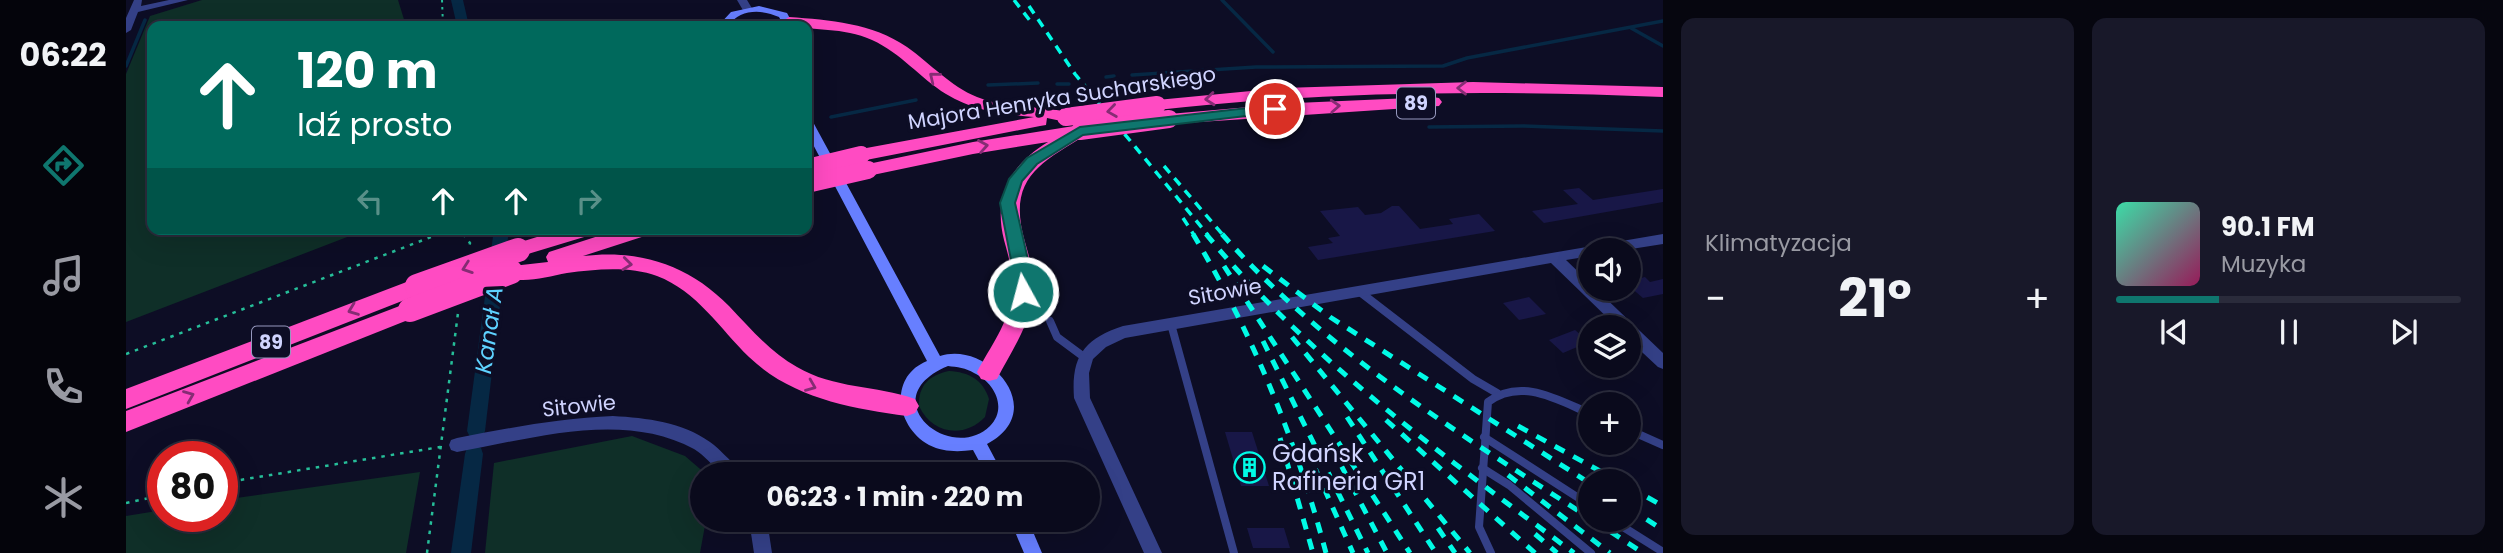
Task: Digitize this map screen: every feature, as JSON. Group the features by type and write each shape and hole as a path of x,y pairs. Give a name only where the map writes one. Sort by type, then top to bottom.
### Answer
{"highway":[{"path":"812,24 836,25 864,31 895,46 943,85 970,100 1073,124"},
{"path":"1530,88 1568,80 1663,84"},
{"name":"Majora Henryka Sucharskiego","path":"812,167 972,148 1157,104 1372,88 1530,88 1663,92"},
{"name":"Majora Henryka Sucharskiego","path":"1073,124 1393,103 1663,105"},
{"path":"989,372 1018,318 1023,292 1021,264 1008,215 1011,190 1032,161 1073,124"},
{"name":"Majora Henryka Sucharskiego","path":"812,182 865,162"},
{"path":"518,250 526,242 543,235"},
{"name":"89","path":"126,399 417,286 567,235"},
{"name":"89","path":"126,422 511,272 625,235"},
{"path":"511,272 531,274 600,262 664,270 684,280 704,296 770,362 790,377 832,394 907,406"}],"street":[{"path":"126,30 137,5 183,0"},
{"path":"727,21 745,5 771,10 783,15 787,21"},
{"path":"812,131 936,363"},
{"path":"1641,243 1663,239"},
{"name":"Sitowie","path":"1084,357 1102,339 1123,332 1578,254"},
{"path":"1555,258 1614,315"},
{"path":"1641,342 1663,363"},
{"path":"1084,357 1079,377 1082,398 1153,553"},
{"path":"969,362 989,372 1005,396 1006,409 1001,423 992,434 977,441 951,444 938,441 917,426 907,406 910,384 916,375 936,363 969,362"},
{"name":"Sitowie","path":"457,445 601,422 649,425 701,445 720,462"},
{"path":"977,441 988,462"},
{"path":"760,532 763,553"},
{"path":"1025,532 1033,553"}],"lane":[{"path":"1360,292 1473,379 1497,393"},
{"path":"1050,321 1058,337 1084,357"},
{"path":"1171,324 1234,553"},
{"path":"1491,553 1479,527 1488,402 1497,393 1510,389 1525,390 1578,409"},
{"path":"1641,435 1663,444"},
{"path":"1484,437 1578,498"},
{"path":"1482,468 1509,485 1591,553"},
{"path":"1631,532 1663,552"}],"path":[{"path":"442,0 443,21"},
{"path":"126,354 435,235"},
{"path":"465,235 470,243 467,256"},
{"path":"427,553 459,307"},
{"path":"238,480 457,445"},
{"path":"126,503 147,498"}],"green space":[{"path":"202,0 398,0 404,21 148,21 150,16"},
{"path":"147,23 147,235 352,235 126,322 126,74"},
{"path":"949,371 974,378 989,399 985,417 977,424 958,431 940,428 932,423 919,406 926,382"},
{"path":"632,436 685,456 692,462 690,532 704,532 700,553 485,553 494,463"},
{"path":"420,472 406,553 126,553 126,516 147,513 147,532 238,532 238,498"}],"building":[{"path":"1579,188 1593,200 1663,189 1663,202 1544,223 1532,211 1578,204 1563,190"},
{"path":"1392,206 1399,206 1420,229 1453,224 1449,219 1479,214 1495,231 1318,260 1308,247 1333,243 1328,238 1340,236 1320,211 1358,207 1365,215 1381,213"},
{"path":"1645,277 1650,282 1663,279 1663,294 1643,298 1641,278"},
{"path":"1529,297 1546,314 1519,320 1503,303"},
{"path":"1575,330 1578,333 1578,347 1563,353 1549,340"},
{"name":"Gdańsk Rafineria GR1","path":"1225,432 1252,432 1269,486 1241,486"},
{"path":"1247,528 1284,528 1290,548 1253,548"}],"waterway":[{"name":"Kanał A","path":"457,0 462,21"},
{"path":"1222,0 1273,52"},
{"path":"126,66 145,20"},
{"path":"1132,75 1256,67 1443,66 1467,58 1663,21"},
{"path":"1631,28 1663,46"},
{"path":"1106,77 1114,76"},
{"path":"988,85 1038,83"},
{"path":"1057,84 1069,84"},
{"path":"831,117 916,100"},
{"path":"1429,127 1524,126 1663,131"},
{"name":"Kanał A","path":"476,431 501,235"},
{"name":"Kanał A","path":"461,553 474,454"}],"railway":[{"path":"1014,0 1031,22"},
{"path":"1029,6 1075,74 1208,235"},
{"path":"1164,166 1223,235"},
{"path":"1183,218 1194,235"},
{"path":"1193,234 1235,310 1271,389 1301,470 1326,553"},
{"path":"1206,234 1246,280 1334,365 1428,443 1574,553"},
{"path":"1222,234 1262,277 1350,354 1444,423 1578,511"},
{"path":"1224,266 1410,553"},
{"path":"1263,266 1330,317 1578,476"},
{"path":"1292,337 1470,553"},
{"path":"1263,341 1368,553"},
{"path":"1347,417 1436,553"},
{"path":"1386,420 1535,553"},
{"path":"1518,426 1596,469"},
{"path":"1280,438 1313,553"},
{"path":"1332,448 1387,553"},
{"path":"1307,450 1353,553"},
{"path":"1508,475 1610,553"},
{"path":"1641,494 1663,506"},
{"path":"1641,516 1663,530"},
{"path":"1438,528 1455,553"},
{"path":"1611,532 1643,553"},
{"path":"1535,534 1557,553"}],"place":[{"name":"Gdańsk Rafineria GR1","path":"1249,468"}],"route":[{"path":"1023,292 1021,264 1007,203 1016,179 1032,161 1080,131 1275,109"}]}
